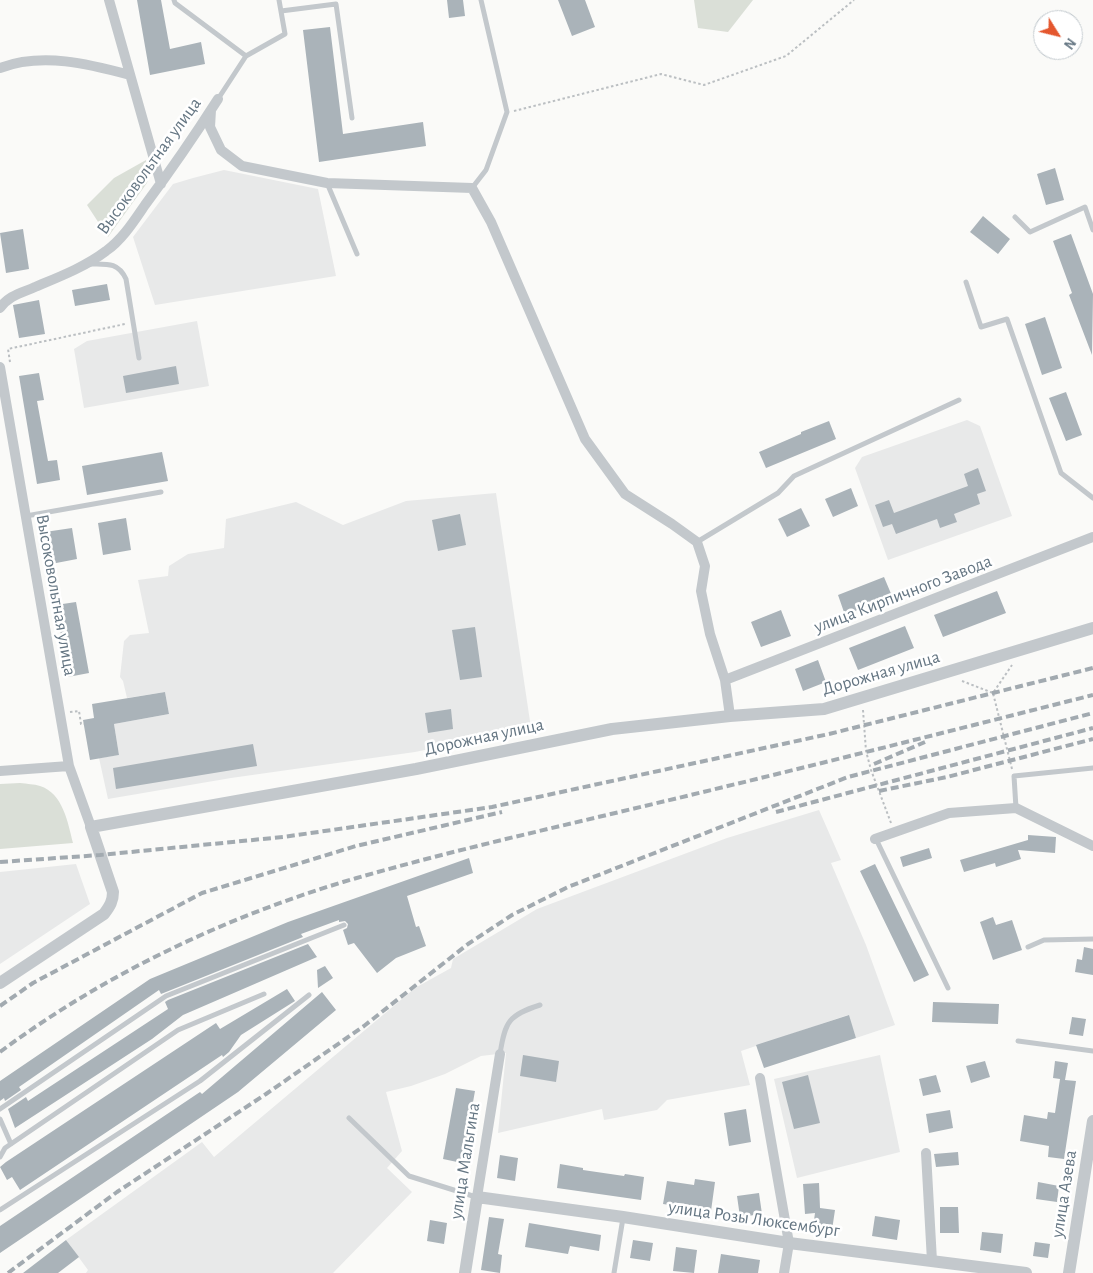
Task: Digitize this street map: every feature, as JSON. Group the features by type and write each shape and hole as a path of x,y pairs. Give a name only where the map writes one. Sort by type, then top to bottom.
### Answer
{"street":[{"path":"109,0 161,184"},
{"path":"0,68 16,62 37,60 89,64 130,75"},
{"name":"Высоковольтная улица","path":"0,308 5,301 15,294 34,288 87,264 108,251 124,234 186,150 218,98"},
{"path":"211,110 210,127 221,150 242,166 327,183 472,188 491,222 585,440 625,494 697,542 705,566 701,591 710,634 725,680 730,716"},
{"name":"Высоковольтная улица","path":"0,367 69,766 91,827"},
{"name":"улица Кирпичного Завода","path":"725,680 1093,537"},
{"name":"Дорожная улица","path":"91,827 416,769 612,729 730,716 824,709 1093,628"},
{"path":"0,771 69,766"},
{"path":"876,839 949,813 1016,808 1093,846"},
{"path":"0,983 104,914 109,907 113,900 113,892 91,827"},
{"name":"улица Мальгина","path":"464,1273 500,1054"},
{"path":"760,1078 789,1243 784,1273"},
{"name":"улица Азева","path":"1069,1273 1093,1121"},
{"path":"926,1153 932,1260"},
{"name":"улица Розы Люксембург","path":"477,1197 789,1243 1026,1273"}],"lane":[{"path":"174,0 175,3 246,56"},
{"path":"218,98 246,56 285,34 279,0"},
{"path":"472,188 486,170 507,112 482,0"},
{"path":"281,11 336,4 352,118"},
{"path":"327,183 357,254"},
{"path":"1015,217 1030,232 1085,207 1093,230"},
{"path":"87,264 114,265 122,271 126,279 139,358"},
{"path":"966,282 981,327 1007,320 1061,473 1093,498"},
{"path":"697,542 778,493 794,476 959,400"},
{"path":"26,516 161,492"},
{"path":"1016,808 1014,776 1093,768"},
{"path":"876,839 948,988"},
{"path":"0,1109 166,996 344,925"},
{"path":"1028,947 1044,940 1093,939"},
{"path":"0,1157 5,1148 178,1030 264,994"},
{"path":"0,1210 200,1081 309,995"},
{"path":"500,1054 503,1033 512,1019 519,1012 540,1005"},
{"path":"1018,1040 1093,1051"},
{"path":"349,1118 409,1176 477,1197"},
{"path":"0,1119 11,1144"},
{"path":"614,1273 623,1218"}],"path":[{"path":"507,112 661,74 704,85 786,56 854,0"},
{"path":"12,368 8,348 133,322"},
{"path":"1014,776 993,693 1023,649"},
{"path":"942,673 993,693"},
{"path":"71,719 70,712 79,711 81,724 84,724"},
{"path":"864,715 866,751 894,832"}],"shaded area":[{"path":"694,0 753,0 728,32 698,28"},
{"path":"146,160 149,174 147,183 108,237 87,205 114,178"},
{"path":"224,170 318,189 336,276 155,305 133,237 173,184"},
{"path":"197,321 209,386 84,408 74,349 87,341"},
{"path":"967,420 980,426 1012,516 888,560 855,468 862,457"},
{"path":"496,493 531,728 415,752 231,778 108,799 99,758 119,755 114,724 169,714 165,692 127,698 123,681 120,677 124,641 130,635 149,633 138,580 168,576 169,566 188,554 224,548 226,519 296,502 343,525 406,501"},
{"path":"20,783 40,786 54,795 63,810 73,843 0,849 0,784"},
{"path":"819,810 841,860 831,863 866,945 895,1025 856,1038 848,1015 741,1051 750,1085 667,1100 657,1110 604,1120 602,1109 498,1133 506,1053 481,1056 445,1074 411,1086 386,1092 402,1151 387,1168 412,1192 333,1273 86,1273 88,1270 66,1240 202,1142 214,1157 415,988 451,968 453,959 537,909 727,838"},
{"path":"76,864 90,904 0,964 0,872"},
{"path":"880,1055 900,1152 797,1178 774,1079"}],"building":[{"path":"137,0 161,0 170,49 201,42 205,64 150,75"},
{"path":"447,0 463,0 465,16 449,18"},
{"path":"558,0 585,0 595,27 572,36"},
{"path":"330,27 343,134 423,122 426,146 319,162 303,30"},
{"path":"1055,168 1064,200 1046,205 1037,174"},
{"path":"983,216 1010,239 998,254 970,232"},
{"path":"23,229 29,269 6,273 0,233"},
{"path":"1071,234 1093,294 1092,355 1069,295 1072,293 1053,241"},
{"path":"107,284 110,300 75,306 72,290"},
{"path":"39,300 45,334 19,338 13,305"},
{"path":"1045,317 1062,368 1042,375 1025,324"},
{"path":"176,366 179,384 126,393 123,376"},
{"path":"39,373 44,400 37,401 48,461 57,460 60,480 37,484 19,376"},
{"path":"1066,392 1082,435 1066,441 1049,398"},
{"path":"829,421 836,439 766,468 759,452"},
{"path":"162,452 168,481 87,495 82,466"},
{"path":"978,468 986,491 977,494 980,504 954,514 957,522 940,528 937,519 896,534 892,524 883,527 875,505 889,500 894,513 968,486 964,474"},
{"path":"851,488 858,506 833,517 825,499"},
{"path":"801,508 810,526 787,537 778,519"},
{"path":"460,514 466,545 438,551 432,520"},
{"path":"126,518 131,550 103,555 98,523"},
{"path":"72,528 77,559 51,564 45,532"},
{"path":"884,577 892,596 845,615 838,595"},
{"path":"997,591 1006,613 943,637 934,615"},
{"path":"76,602 89,673 68,677 56,605"},
{"path":"781,610 791,636 761,647 751,622"},
{"path":"905,626 914,648 858,670 849,648"},
{"path":"475,627 482,677 460,680 452,630"},
{"path":"818,660 826,682 803,691 795,669"},
{"path":"165,692 169,714 114,724 119,755 90,760 83,720 94,718 92,704"},
{"path":"451,709 453,729 428,733 425,713"},
{"path":"253,744 257,766 116,789 113,768"},
{"path":"1028,835 1056,837 1055,853 1018,850 1021,859 996,867 995,863 964,872 960,860 1028,840"},
{"path":"929,848 932,858 903,867 900,857"},
{"path":"469,858 473,873 407,896 416,927 419,926 426,946 396,958 377,973 354,943 348,945 343,930 347,928 348,924 345,921 339,922 339,920 301,934 303,937 161,994 159,990 19,1087 21,1090 5,1101 4,1098 0,1101 0,1081 150,979 288,922"},
{"path":"875,864 929,975 914,982 860,871"},
{"path":"993,917 996,925 1012,920 1022,950 993,960 980,922"},
{"path":"308,944 317,957 183,1015 152,1039 15,1128 8,1109 26,1097 28,1101 168,1009 165,1002 168,1000"},
{"path":"1084,947 1093,949 1093,975 1075,972 1077,959 1082,960"},
{"path":"325,966 333,978 318,988 317,970"},
{"path":"287,989 295,1001 241,1035 223,1057 222,1055 20,1190 12,1177 7,1180 0,1167 6,1162 216,1023 220,1029"},
{"path":"322,992 336,1010 238,1092 0,1253 0,1226 200,1092 202,1094"},
{"path":"933,1002 999,1004 998,1024 932,1022"},
{"path":"849,1015 856,1038 764,1068 756,1045"},
{"path":"1072,1017 1086,1019 1083,1036 1069,1034"},
{"path":"523,1055 559,1061 556,1082 520,1076"},
{"path":"985,1061 990,1077 971,1083 966,1066"},
{"path":"1055,1061 1068,1063 1065,1080 1076,1081 1064,1159 1048,1157 1049,1146 1020,1141 1024,1115 1047,1119 1048,1112 1055,1113 1060,1079 1053,1078"},
{"path":"808,1075 820,1123 794,1129 782,1082"},
{"path":"936,1075 941,1092 923,1096 919,1079"},
{"path":"456,1088 475,1091 462,1163 443,1159"},
{"path":"746,1109 751,1142 729,1146 724,1113"},
{"path":"950,1110 953,1128 929,1133 926,1114"},
{"path":"958,1152 959,1165 936,1167 934,1154"},
{"path":"500,1155 518,1158 515,1181 497,1178"},
{"path":"560,1164 583,1168 583,1170 644,1177 641,1200 557,1188"},
{"path":"695,1179 715,1182 711,1211 663,1204 667,1181 694,1185"},
{"path":"1038,1182 1059,1186 1057,1202 1036,1199"},
{"path":"819,1183 820,1208 835,1210 832,1230 813,1227 815,1213 805,1214 803,1184"},
{"path":"759,1193 762,1214 740,1217 737,1196"},
{"path":"940,1207 958,1207 959,1233 940,1233"},
{"path":"875,1216 900,1220 897,1240 872,1236"},
{"path":"489,1217 504,1219 498,1254 502,1255 500,1273 481,1270"},
{"path":"430,1220 447,1223 444,1244 427,1241"},
{"path":"529,1223 601,1235 599,1251 570,1246 568,1254 525,1247"},
{"path":"982,1232 1003,1234 1001,1253 980,1250"},
{"path":"66,1240 79,1257 58,1273 23,1273"},
{"path":"633,1240 653,1243 650,1261 630,1258"},
{"path":"1035,1242 1050,1244 1048,1258 1033,1256"},
{"path":"676,1247 697,1250 694,1273 673,1271"},
{"path":"721,1254 760,1260 758,1273 718,1273"}],"railway":[{"path":"0,862 100,855 283,837 492,807 829,734 1093,668"},
{"path":"0,1052 39,1024 79,999 164,952 252,913 297,897 381,871 458,851 1093,695"},
{"path":"8,1273 117,1192 266,1094 364,1026 468,944 512,915 568,887 848,777 1093,713"},
{"path":"776,812 1093,728"},
{"path":"879,791 947,777 1093,739"},
{"path":"874,764 925,742"},
{"path":"0,1006 33,983 202,893 356,846 502,812"}]}
